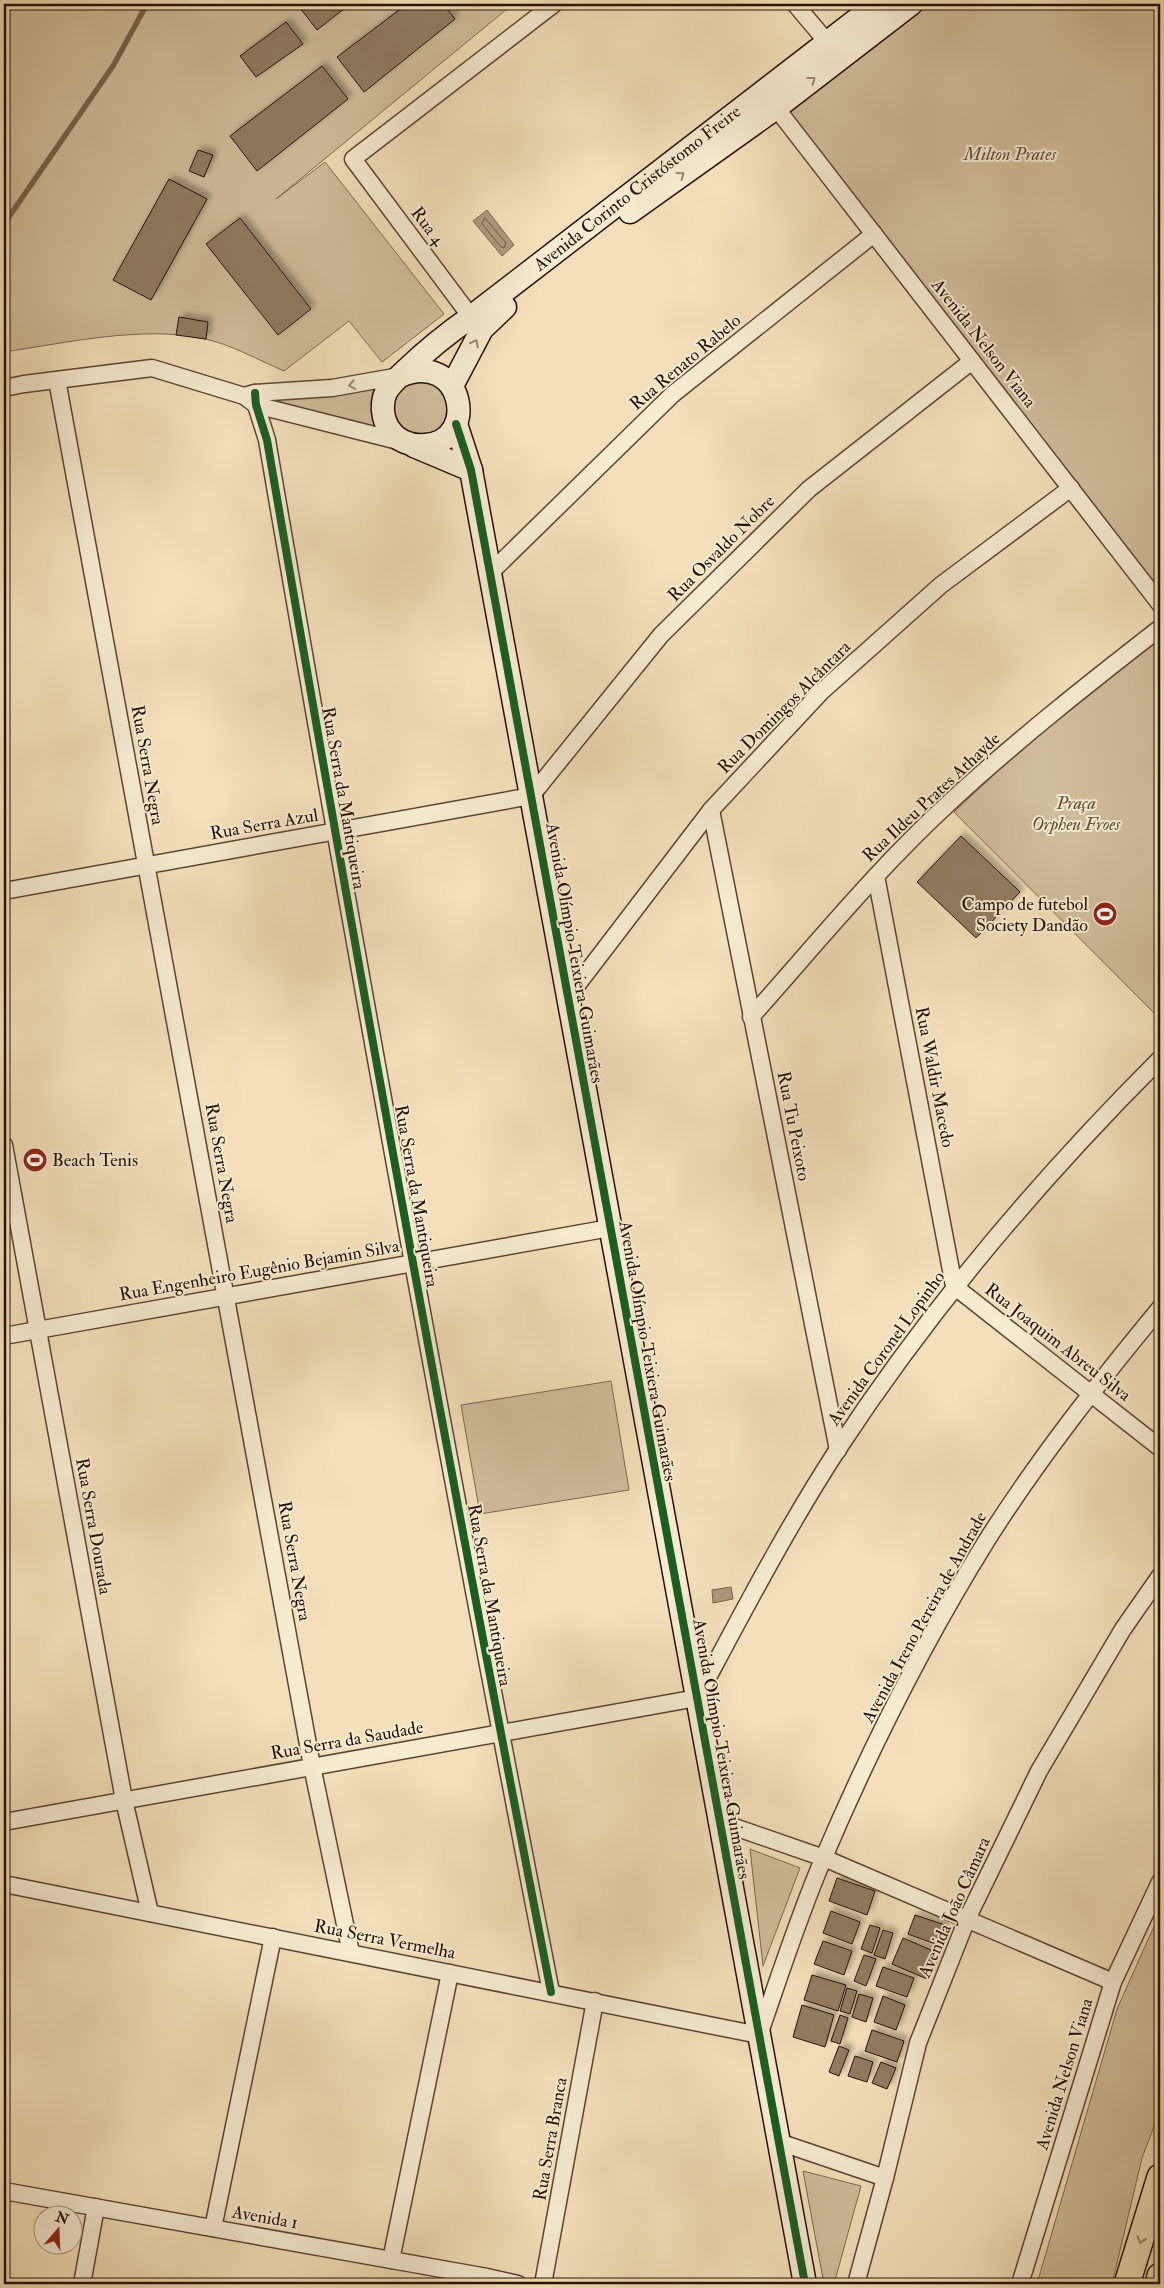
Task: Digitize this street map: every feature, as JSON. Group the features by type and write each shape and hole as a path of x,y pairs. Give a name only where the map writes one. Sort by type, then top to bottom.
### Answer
{"main road":[{"path":"1128,2284 1160,2177"},
{"path":"1158,2284 1160,2276"}],"street":[{"name":"Rua 4","path":"471,317 353,159 554,4"},
{"path":"795,4 827,42"},
{"name":"Avenida Corinto Cristóstomo Freire","path":"769,99 827,42 877,4"},
{"name":"Avenida Corinto Cristóstomo Freire","path":"471,470 408,444 396,437 388,428 384,417 383,405 385,394 391,384 434,343 618,212 769,99 911,4"},
{"name":"Avenida Nelson Viana","path":"769,99 1160,604"},
{"name":"Avenida Corinto Cristóstomo Freire","path":"452,386 482,329 510,302 618,212"},
{"name":"Rua Renato Rabelo","path":"490,573 673,394 874,234"},
{"name":"Rua Osvaldo Nobre","path":"531,796 661,635 809,489 972,361"},
{"path":"4,388 152,368 408,444 429,445 440,441 449,434 456,424 459,405 452,386 444,378 434,372 416,371 400,376 259,399"},
{"name":"Rua Serra Negra","path":"57,380 312,1766 351,1953"},
{"name":"Rua Serra da Mantiqueira","path":"259,399 334,832 500,1733 551,1992"},
{"name":"Avenida Olímpio Teixiera Guimarães","path":"456,424 471,470 805,2284"},
{"name":"Rua Domingos Alcântara","path":"568,997 711,810 821,692 941,585 1071,488"},
{"name":"Rua Ildeu Prates Athayde","path":"752,1017 876,876 949,803 1053,711 1160,628"},
{"name":"Rua Serra Azul","path":"4,891 531,796"},
{"name":"Rua Tu Peixoto","path":"711,810 838,1450"},
{"name":"Rua Waldir Macedo","path":"876,876 954,1286"},
{"name":"Avenida Coronel Lopinho","path":"697,1698 764,1572 838,1450 894,1366 954,1286 1037,1188 1160,1059"},
{"name":"Rua Serra Dourada","path":"4,1145 124,1800 150,1913"},
{"name":"Rua Engenheiro Eugênio Bejamin Silva","path":"4,1336 610,1228"},
{"name":"Rua Joaquim Abreu Silva","path":"954,1286 1160,1448"},
{"name":"Avenida Ireno Pereira de Andrade","path":"759,2035 790,1945 824,1858 899,1695 983,1548 1090,1393 1160,1308"},
{"name":"Avenida João Câmara","path":"856,2284 885,2178 918,2043 967,1919 1039,1771 1123,1628 1160,1576"},
{"name":"Rua Serra da Saudade","path":"4,1822 697,1698"},
{"path":"720,1822 824,1858 1113,1982"},
{"name":"Avenida Nelson Viana","path":"1020,2284 1113,1982 1160,1882"},
{"name":"Rua Serra Vermelha","path":"4,1884 759,2035"},
{"path":"213,2228 273,1937"},
{"path":"391,2260 450,1973"},
{"name":"Rua Serra Branca","path":"543,2284 596,2002"},
{"path":"779,2142 885,2178"},
{"name":"Avenida 1","path":"4,2191 518,2284"},
{"path":"82,2284 96,2207"}],"green space":[{"path":"4,4 513,4 276,199 325,162 444,314 382,362 349,321 284,371 223,344 181,335 156,334 105,337 4,352"},
{"name":"Milton Prates","path":"914,4 1160,4 1160,589 780,106"},
{"path":"412,375 451,390 448,430 406,439 386,401"},
{"path":"386,383 389,434 295,408 270,398"},
{"name":"Praça Orpheu Froes","path":"1160,634 1160,1019 954,812 1063,710"},
{"path":"611,1381 629,1490 480,1514 461,1405"},
{"path":"750,1849 800,1868 763,1966"},
{"path":"1160,1913 1160,2111 1142,2158 1112,2284 1037,2284 1117,2009"},
{"path":"803,2171 861,2186 834,2284 824,2284"}],"water":[{"path":"487,210 514,245 502,256 473,221"},
{"path":"731,1587 733,1599 713,1603 712,1590"}],"building":[{"path":"297,4 350,4 317,30"},
{"path":"407,4 443,4 455,19 364,92 337,57"},
{"path":"286,22 303,44 256,77 240,56"},
{"path":"322,66 348,99 257,171 230,136"},
{"path":"198,150 213,155 204,177 189,171"},
{"path":"169,179 207,199 151,300 113,280"},
{"path":"240,218 311,309 278,335 206,244"},
{"path":"179,317 208,322 206,339 176,335"},
{"path":"961,836 1020,892 976,938 917,882"},
{"path":"837,1878 875,1891 867,1915 829,1901"},
{"path":"831,1911 860,1922 852,1944 823,1933"},
{"path":"915,1915 945,1925 938,1945 908,1934"},
{"path":"870,1925 880,1928 872,1953 861,1949"},
{"path":"883,1930 893,1933 885,1959 874,1955"},
{"path":"903,1938 938,1953 927,1979 892,1964"},
{"path":"823,1941 852,1951 844,1975 814,1964"},
{"path":"864,1955 876,1959 866,1986 854,1981"},
{"path":"883,1967 914,1978 907,1997 876,1986"},
{"path":"812,1975 846,1985 838,2011 804,2000"},
{"path":"847,1988 857,1991 850,2014 840,2011"},
{"path":"859,1994 873,1998 866,2022 852,2017"},
{"path":"883,1996 905,2005 896,2030 874,2022"},
{"path":"802,2005 834,2015 825,2047 793,2037"},
{"path":"840,2015 848,2018 840,2044 831,2041"},
{"path":"872,2030 904,2041 897,2062 865,2051"},
{"path":"839,2046 849,2050 839,2076 829,2072"},
{"path":"855,2056 873,2062 867,2082 848,2076"},
{"path":"881,2062 896,2068 887,2089 872,2083"}],"waterway":[{"path":"4,224 113,66 147,4"}],"cycle path":[{"path":"255,393 256,405 267,440 404,1217 551,1992"},
{"path":"456,424 471,470 805,2284"}],"place":[{"name":"Campo de futebol Society Dandão","path":"1105,914"},
{"name":"Beach Tenis","path":"35,1160"}]}
